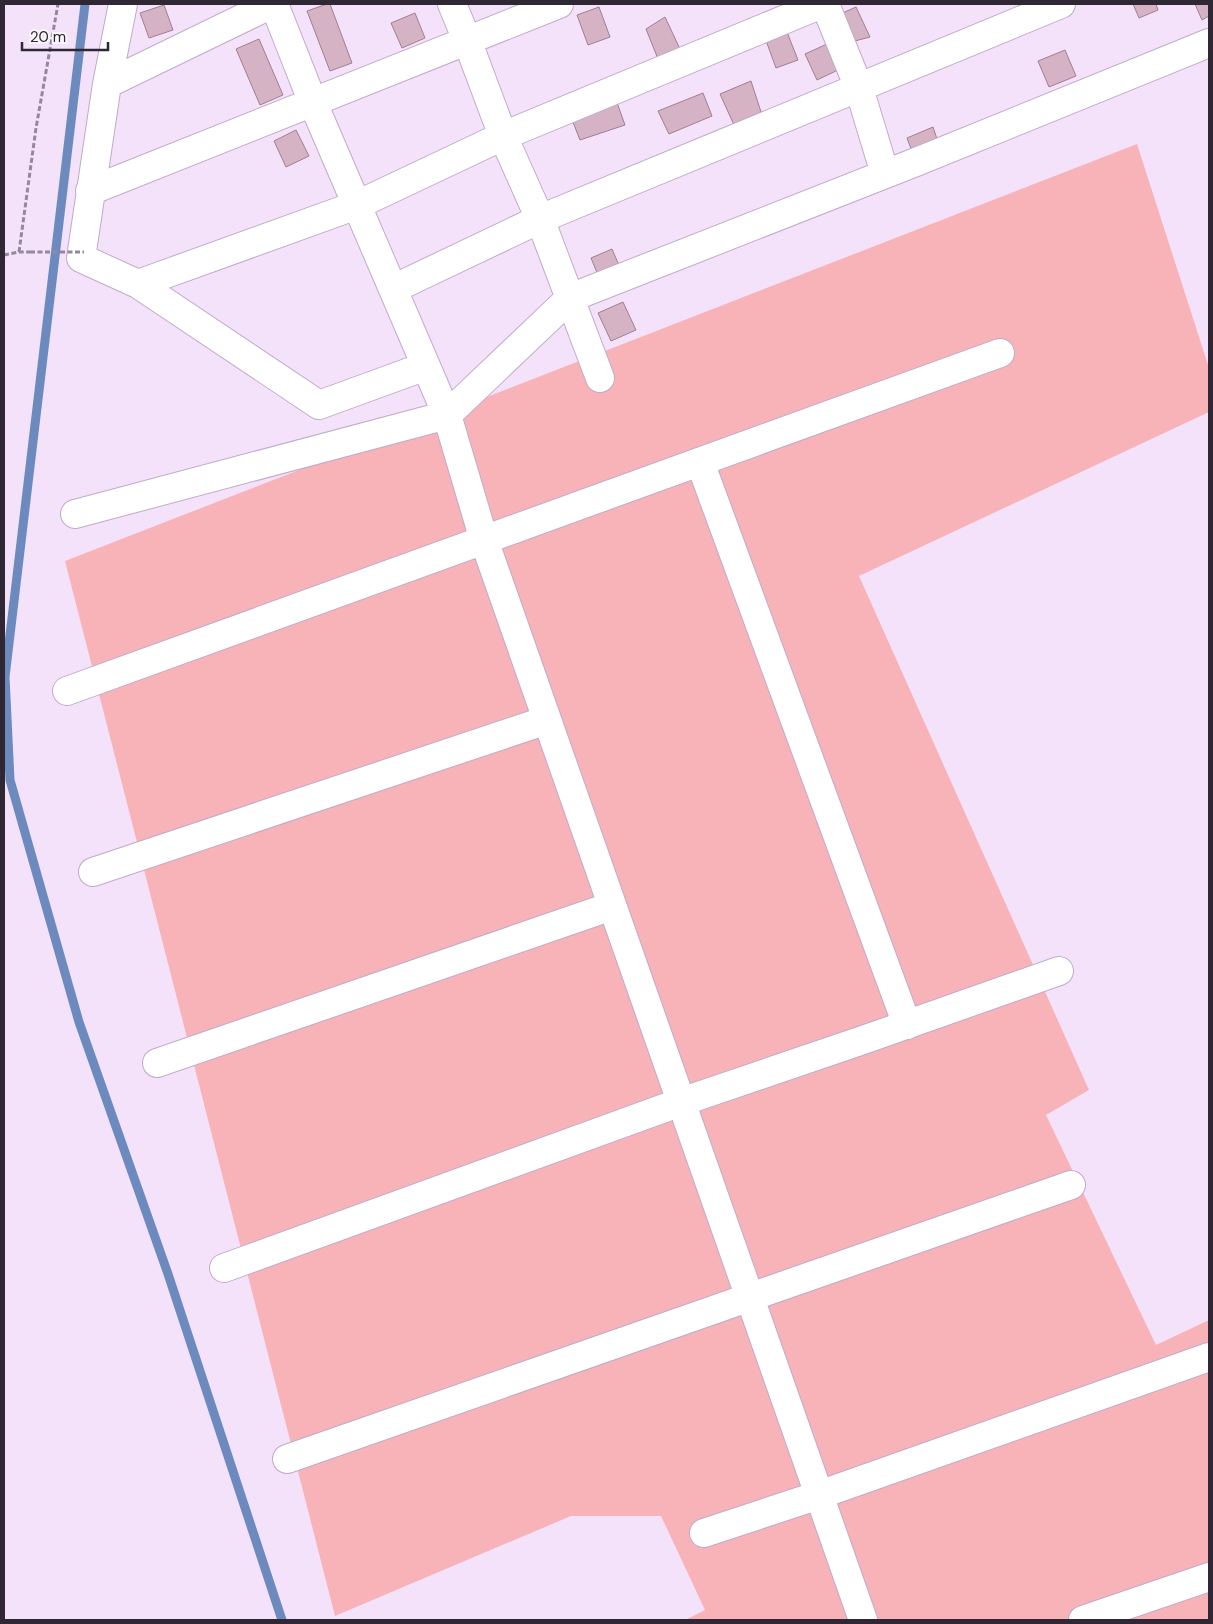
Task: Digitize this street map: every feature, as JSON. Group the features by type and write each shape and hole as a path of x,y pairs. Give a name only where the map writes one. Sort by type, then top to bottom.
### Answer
{"street":[{"path":"123,4 107,84 81,258 138,284 319,406 426,366"},
{"path":"107,84 273,4 313,103 447,415 484,540 863,1620"},
{"path":"452,4 503,136 540,219 600,378"},
{"path":"90,191 559,4"},
{"path":"138,284 357,205 503,136 824,4 859,88 885,174"},
{"path":"393,289 540,219 1061,4"},
{"path":"75,514 447,415 570,298 885,174 1209,43"},
{"path":"67,691 1000,353"},
{"path":"700,462 906,1025"},
{"path":"93,872 547,720"},
{"path":"157,1062 612,906"},
{"path":"224,1268 681,1102 1059,971"},
{"path":"287,1459 1071,1185"},
{"path":"704,1533 819,1495 1209,1357"},
{"path":"1083,1620 1209,1577"}],"path":[{"path":"19,252 36,128 58,4"},
{"path":"4,255 19,252 84,252"}],"shaded area":[{"path":"1137,144 1209,368 1209,412 859,576 1089,1090 1046,1115 1156,1345 1209,1320 1209,1620 685,1620 705,1610 661,1516 571,1516 335,1616 65,561"}],"building":[{"path":"330,4 352,63 330,71 307,11"},
{"path":"1133,4 1156,4 1158,10 1139,18"},
{"path":"1195,4 1209,4 1209,16 1202,20"},
{"path":"164,5 173,30 149,38 140,13"},
{"path":"599,7 610,37 588,45 577,15"},
{"path":"856,7 870,37 851,42 838,15"},
{"path":"415,13 425,38 402,48 391,23"},
{"path":"665,17 680,49 658,59 646,29"},
{"path":"785,27 798,60 776,68 764,35"},
{"path":"259,39 283,95 260,105 236,49"},
{"path":"827,44 838,70 817,80 805,54"},
{"path":"1065,50 1076,76 1049,87 1038,61"},
{"path":"751,81 762,115 734,125 720,94"},
{"path":"703,93 712,116 669,134 658,111"},
{"path":"615,97 625,125 580,140 569,112"},
{"path":"933,127 940,148 916,162 907,138"},
{"path":"296,130 309,156 286,167 274,141"},
{"path":"612,249 621,270 600,280 591,258"},
{"path":"623,302 636,330 611,341 598,313"}],"waterway":[{"path":"85,4 5,677 10,780 79,1022 168,1274 282,1620"}]}
